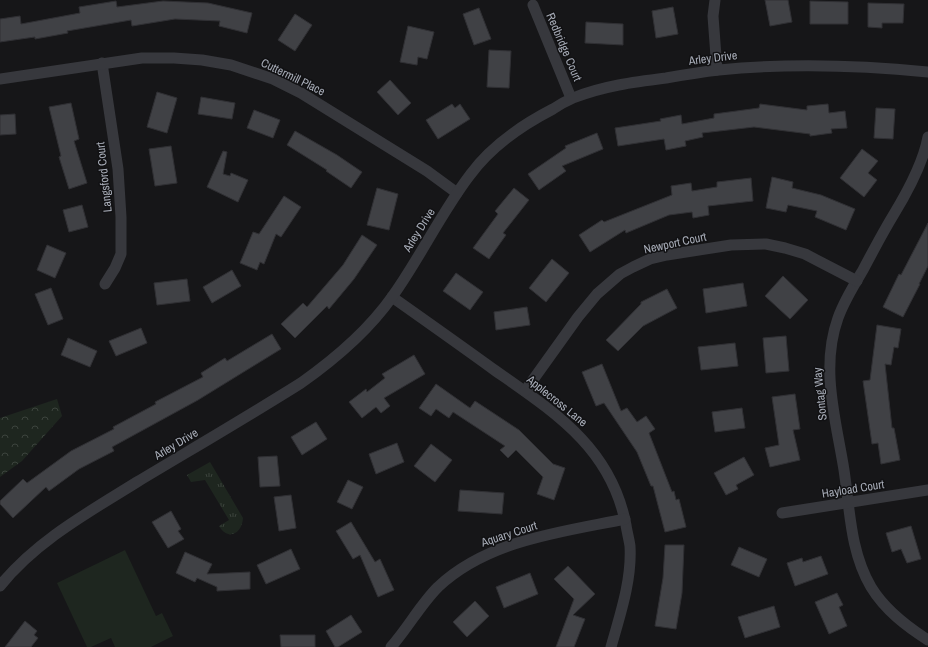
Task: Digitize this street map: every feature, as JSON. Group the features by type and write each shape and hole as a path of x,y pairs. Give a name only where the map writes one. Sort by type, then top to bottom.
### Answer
{"street":[{"path":"715,0 713,16 717,70"},
{"name":"Redbridge Court","path":"533,5 571,98"},
{"name":"Cuttermill Place","path":"0,80 142,58 202,60 231,65 273,79 301,93 427,171 457,193"},
{"name":"Langsford Court","path":"102,63 118,169 121,217 121,254 115,268 105,284"},
{"name":"Arley Drive","path":"0,586 33,552 73,522 295,387 324,367 374,320 392,297 457,193 478,164 510,135 535,118 571,98 600,89 624,84 717,70 764,66 831,65 896,68 928,72"},
{"name":"Sontag Way","path":"928,137 923,156 906,194 857,281 839,317 834,332 829,363 832,402 855,548 862,568 871,587 882,602 893,614 928,640"},
{"name":"Newport Court","path":"525,391 578,317 597,294 620,274 633,266 650,259 731,245 766,244 805,254 857,281"},
{"name":"Applecross Lane","path":"392,297 525,391 573,428 594,452 614,484 625,519 630,546 628,578 624,601 611,647"},
{"name":"Hayload Court","path":"782,513 928,490"},
{"name":"Aquary Court","path":"391,647 438,587 465,566 491,552 508,546 536,538 625,519"}],"green space":[{"path":"57,399 62,416 22,461 0,477 0,418"},
{"path":"210,462 243,518 240,528 234,534 226,533 219,526 229,520 205,480 191,482 187,475"},
{"path":"125,550 156,616 162,613 173,636 151,647 115,647 111,638 91,647 87,647 57,583"}],"building":[{"path":"765,0 788,0 792,22 770,26"},
{"path":"116,1 117,7 163,1 208,3 252,13 247,33 219,26 220,21 175,19 132,26 131,20 67,31 68,33 35,39 35,37 0,42 0,19 20,16 21,24 80,13 79,7"},
{"path":"810,1 848,2 848,24 810,24"},
{"path":"868,3 904,4 903,23 882,23 882,28 868,27"},
{"path":"673,7 678,34 656,38 652,11"},
{"path":"479,8 491,39 474,45 463,14"},
{"path":"295,14 312,25 295,51 278,40"},
{"path":"586,22 623,24 623,45 585,43"},
{"path":"408,26 434,32 427,59 418,57 417,65 400,62"},
{"path":"489,50 511,51 509,88 487,87"},
{"path":"390,80 411,103 398,115 377,92"},
{"path":"157,92 177,98 167,133 147,127"},
{"path":"201,97 235,103 232,119 198,114"},
{"path":"71,103 79,139 74,141 87,183 69,189 59,157 61,156 49,107"},
{"path":"452,104 455,108 460,104 470,119 438,139 426,120"},
{"path":"760,104 807,110 807,106 828,104 829,113 845,111 847,128 831,129 832,133 810,136 810,134 754,127 702,133 703,137 685,141 686,146 666,150 664,139 618,146 615,128 661,121 660,119 681,115 682,124 714,118 714,114 759,108"},
{"path":"876,108 895,109 893,139 874,138"},
{"path":"254,110 280,120 273,138 247,128"},
{"path":"15,114 16,134 0,135 0,115"},
{"path":"295,131 337,155 362,172 351,188 326,171 327,170 287,145"},
{"path":"597,133 603,149 562,166 566,171 539,190 528,174 566,148 565,146"},
{"path":"171,146 177,183 155,186 149,149"},
{"path":"862,149 878,161 868,173 877,180 864,197 840,178"},
{"path":"223,151 227,152 223,174 230,176 231,173 248,180 238,202 207,187"},
{"path":"772,177 793,182 792,188 821,195 855,209 846,230 815,217 817,211 788,205 786,212 766,208"},
{"path":"751,178 753,201 708,206 709,215 693,218 692,212 669,215 626,233 625,230 590,252 579,235 602,220 604,222 672,195 671,186 691,183 692,191 717,187 717,182"},
{"path":"377,188 398,194 389,230 367,225"},
{"path":"514,188 529,200 503,233 506,235 489,259 473,248 498,214 495,211"},
{"path":"284,196 301,207 281,237 276,234 264,264 260,262 257,270 240,263 253,232 259,234"},
{"path":"82,205 88,227 69,232 63,210"},
{"path":"928,223 928,266 903,317 883,307 899,274 901,275"},
{"path":"362,235 377,245 354,279 329,309 327,306 295,338 281,324 303,303 307,307 343,265"},
{"path":"47,245 66,253 55,278 37,270"},
{"path":"552,259 569,273 546,302 529,288"},
{"path":"232,270 241,286 212,303 203,287"},
{"path":"456,273 483,292 470,310 443,291"},
{"path":"783,276 808,300 790,319 765,296"},
{"path":"187,279 190,301 157,305 154,283"},
{"path":"743,283 747,306 706,313 703,289"},
{"path":"51,288 63,319 48,325 35,294"},
{"path":"667,289 677,308 643,326 618,351 606,340 641,304 641,302"},
{"path":"527,307 530,325 496,330 494,312"},
{"path":"877,325 901,329 898,348 894,347 891,365 885,364 892,428 894,428 900,460 881,464 878,443 872,444 863,381 870,380"},
{"path":"141,328 147,343 116,356 109,341"},
{"path":"272,334 281,349 198,400 112,447 114,451 79,469 49,491 46,487 13,518 0,504 0,501 23,479 27,483 71,451 114,429 113,427 156,404 155,402 203,377 201,373 225,358 227,361"},
{"path":"786,336 789,371 766,373 763,338"},
{"path":"68,338 97,351 90,367 61,355"},
{"path":"735,343 738,366 701,370 698,347"},
{"path":"414,355 425,374 384,398 390,406 381,413 376,407 362,418 349,402 366,389 367,392 385,378 382,374"},
{"path":"602,364 621,411 627,408 637,422 646,416 655,429 649,433 672,492 674,491 676,500 679,499 686,527 665,532 653,486 651,486 637,452 604,403 596,406 582,372"},
{"path":"436,384 470,408 475,401 519,430 553,464 565,468 554,500 537,494 543,477 516,450 508,458 500,450 505,446 453,412 449,418 436,409 431,416 419,408"},
{"path":"795,394 800,429 793,430 800,460 770,467 765,448 779,445 772,397"},
{"path":"742,408 745,428 715,432 712,412"},
{"path":"316,422 327,439 302,455 291,437"},
{"path":"397,443 404,462 376,474 369,454"},
{"path":"431,444 452,460 435,482 414,466"},
{"path":"277,456 280,486 260,487 258,457"},
{"path":"744,457 754,475 736,485 738,489 726,495 714,473"},
{"path":"348,480 363,487 352,509 337,502"},
{"path":"460,490 504,493 502,514 458,511"},
{"path":"291,495 296,528 279,531 274,497"},
{"path":"171,511 181,529 178,531 184,539 168,548 152,522"},
{"path":"351,522 375,562 380,559 394,590 378,597 360,555 353,559 336,531"},
{"path":"911,526 921,559 907,563 901,549 892,552 886,533"},
{"path":"665,545 684,545 682,593 676,629 655,626 663,578"},
{"path":"739,547 767,559 759,577 731,565"},
{"path":"291,549 300,569 266,584 257,565"},
{"path":"185,552 212,564 207,574 250,572 250,589 217,591 217,587 197,578 195,582 176,573"},
{"path":"821,556 828,574 795,586 787,563 802,558 803,562"},
{"path":"568,566 595,594 573,615 585,619 574,647 556,647 574,599 554,579"},
{"path":"530,573 538,594 504,608 496,587"},
{"path":"837,593 843,605 839,607 847,626 829,634 815,602"},
{"path":"475,601 489,616 467,637 453,622"},
{"path":"774,606 780,627 745,638 738,617"},
{"path":"351,615 362,632 338,647 335,647 326,631"},
{"path":"25,621 37,631 34,635 38,638 31,647 5,647"},
{"path":"280,635 315,635 315,647 281,647"}]}
